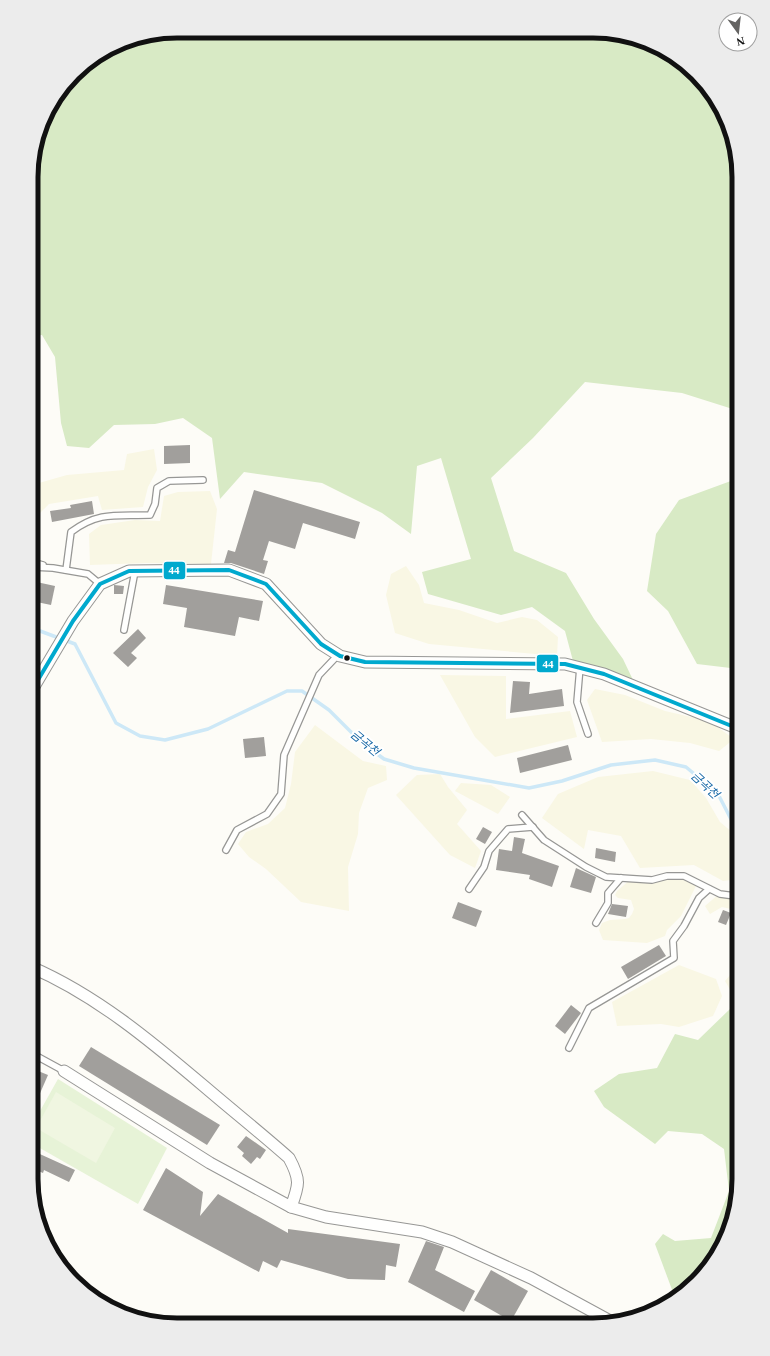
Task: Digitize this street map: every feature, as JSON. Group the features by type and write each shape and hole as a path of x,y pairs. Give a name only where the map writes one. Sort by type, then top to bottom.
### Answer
{"street":[{"path":"38,680 73,621 100,584 129,571 230,570 266,584 322,644 338,655 365,662 565,664 604,674 732,726"},
{"path":"38,970 52,976 107,1011 161,1050 288,1158 298,1179 298,1187 291,1207"},
{"path":"64,1071 210,1163 291,1207 326,1217 422,1232 452,1242 531,1278 604,1318"}],"lane":[{"path":"66,570 71,532 83,523 102,516 150,515 155,504 157,488 169,481 203,480"},
{"path":"38,564 53,568"},
{"path":"38,567 53,568 88,574 100,584"},
{"path":"124,630 135,571"},
{"path":"226,850 237,830 267,814 281,794 284,755 300,716 320,675 338,655"},
{"path":"580,667 577,702 588,734"},
{"path":"522,815 544,840 586,867 606,877 652,880 667,876 684,876 720,894 732,896"},
{"path":"469,889 484,867 489,851 508,829 533,828"},
{"path":"596,923 608,903 608,893 621,878"},
{"path":"569,1048 589,1008 674,958 673,941 684,926 699,898 710,889"},
{"path":"38,1057 64,1071"},
{"path":"278,1200 288,1198 298,1187"}],"shaded area":[{"path":"154,449 157,470 148,487 143,507 102,510 98,496 49,504 38,515 38,483 67,475 124,470 127,454"},
{"path":"210,491 217,509 211,564 147,563 90,565 89,534 101,525 135,520 160,521 164,496 178,492"},
{"path":"406,566 419,585 424,603 459,610 497,623 522,617 537,620 558,637 557,656 429,644 395,633 386,595 391,574"},
{"path":"440,675 506,676 506,719 570,711 577,737 495,757 475,737"},
{"path":"595,689 625,695 665,711 709,721 732,738 732,741 719,751 690,743 651,739 602,742 587,700"},
{"path":"315,725 363,761 386,766 387,780 368,788 359,813 358,834 348,867 349,911 301,902 266,869 249,857 238,844 246,832 268,824 285,808 291,784 295,752"},
{"path":"653,771 690,780 706,798 720,822 732,832 732,880 723,881 694,865 640,868 621,836 588,830 584,849 542,818 558,794 598,777"},
{"path":"440,774 448,787 467,810 457,824 481,851 475,868 450,855 396,795 417,775"},
{"path":"461,783 491,785 510,797 498,814 455,791"},
{"path":"677,873 697,884 681,916 667,930 665,936 647,943 603,940 599,930 602,923 610,920 629,918 634,909 631,900 618,898 615,895 617,891 631,879 648,878"},
{"path":"719,894 732,894 732,909 722,907 710,914 705,906"},
{"path":"679,965 716,979 722,996 713,1016 679,1027 661,1024 617,1026 612,1002"},
{"path":"732,972 732,993 725,981"}],"green space":[{"path":"168,38 602,38 638,45 655,52 685,72 698,85 709,100 718,115 725,132 732,168 732,409 682,393 585,382 533,438 491,478 514,551 566,573 594,619 623,659 633,680 573,661 565,631 532,607 501,615 428,594 422,572 471,559 441,458 417,466 411,534 382,513 322,483 244,472 220,499 212,438 183,418 155,424 114,425 89,448 67,446 61,423 55,357 42,335 38,335 38,177 39,159 45,132 52,115 61,100 72,85 85,72 100,61 132,45"},
{"path":"732,481 732,668 697,664 668,611 647,591 656,534 679,500"},
{"path":"732,1008 732,1188 727,1215 713,1249 703,1264 691,1277 673,1292 655,1244 663,1234 675,1241 711,1238 729,1191 724,1149 702,1134 668,1131 655,1144 604,1107 594,1091 619,1074 657,1068 675,1034 698,1040"},
{"path":"58,1079 167,1148 138,1204 38,1147 38,1115"},
{"path":"56,1092 115,1128 96,1163 38,1129 38,1124"}],"building":[{"path":"190,445 190,463 164,464 164,446"},
{"path":"254,490 360,522 355,539 303,523 295,549 269,541 263,560 268,561 264,574 231,563 224,563 228,550 235,552"},
{"path":"92,501 94,514 52,522 50,511 71,508 70,505"},
{"path":"38,582 55,586 51,605 38,602"},
{"path":"114,585 124,586 123,594 114,594"},
{"path":"166,585 263,601 259,621 239,617 235,636 184,627 187,608 163,604"},
{"path":"138,629 146,638 131,653 137,658 128,667 113,653"},
{"path":"513,681 530,682 529,694 562,689 564,706 510,713"},
{"path":"264,737 266,756 245,758 243,739"},
{"path":"568,745 572,760 520,773 517,758"},
{"path":"483,827 492,832 485,844 476,839"},
{"path":"514,837 525,839 522,853 559,866 552,887 529,879 530,875 496,870 499,849 512,851"},
{"path":"596,848 616,852 615,862 595,858"},
{"path":"576,868 596,877 591,893 570,887"},
{"path":"458,902 482,911 476,927 452,918"},
{"path":"612,904 628,906 626,917 608,914"},
{"path":"723,910 731,913 726,925 718,922"},
{"path":"659,945 666,956 628,979 621,967"},
{"path":"571,1005 581,1013 565,1034 555,1026"},
{"path":"91,1047 220,1125 207,1145 79,1066"},
{"path":"38,1071 48,1075 38,1098"},
{"path":"246,1136 266,1150 260,1159 257,1157 251,1164 242,1156 244,1153 237,1147"},
{"path":"38,1153 75,1170 69,1182 44,1170 43,1173 38,1171"},
{"path":"166,1168 203,1192 200,1216 218,1194 288,1233 288,1229 400,1244 396,1267 386,1265 385,1280 348,1279 281,1260 277,1268 263,1261 259,1272 143,1210"},
{"path":"426,1241 444,1247 435,1270 475,1291 464,1312 408,1282"},
{"path":"491,1270 528,1291 513,1318 506,1318 474,1300"}],"waterway":[{"name":"금곡천","path":"38,630 75,644 116,723 140,736 165,740 208,729 287,691 302,691 329,710 361,742 384,759 414,768 529,788 562,781 611,765 655,760 686,767 718,794 732,821"}],"transit line":[{"name":"44","path":"38,680 73,621 100,584 129,571 229,570 266,584 321,644 340,656 365,662 565,664 604,674 732,726"}]}
